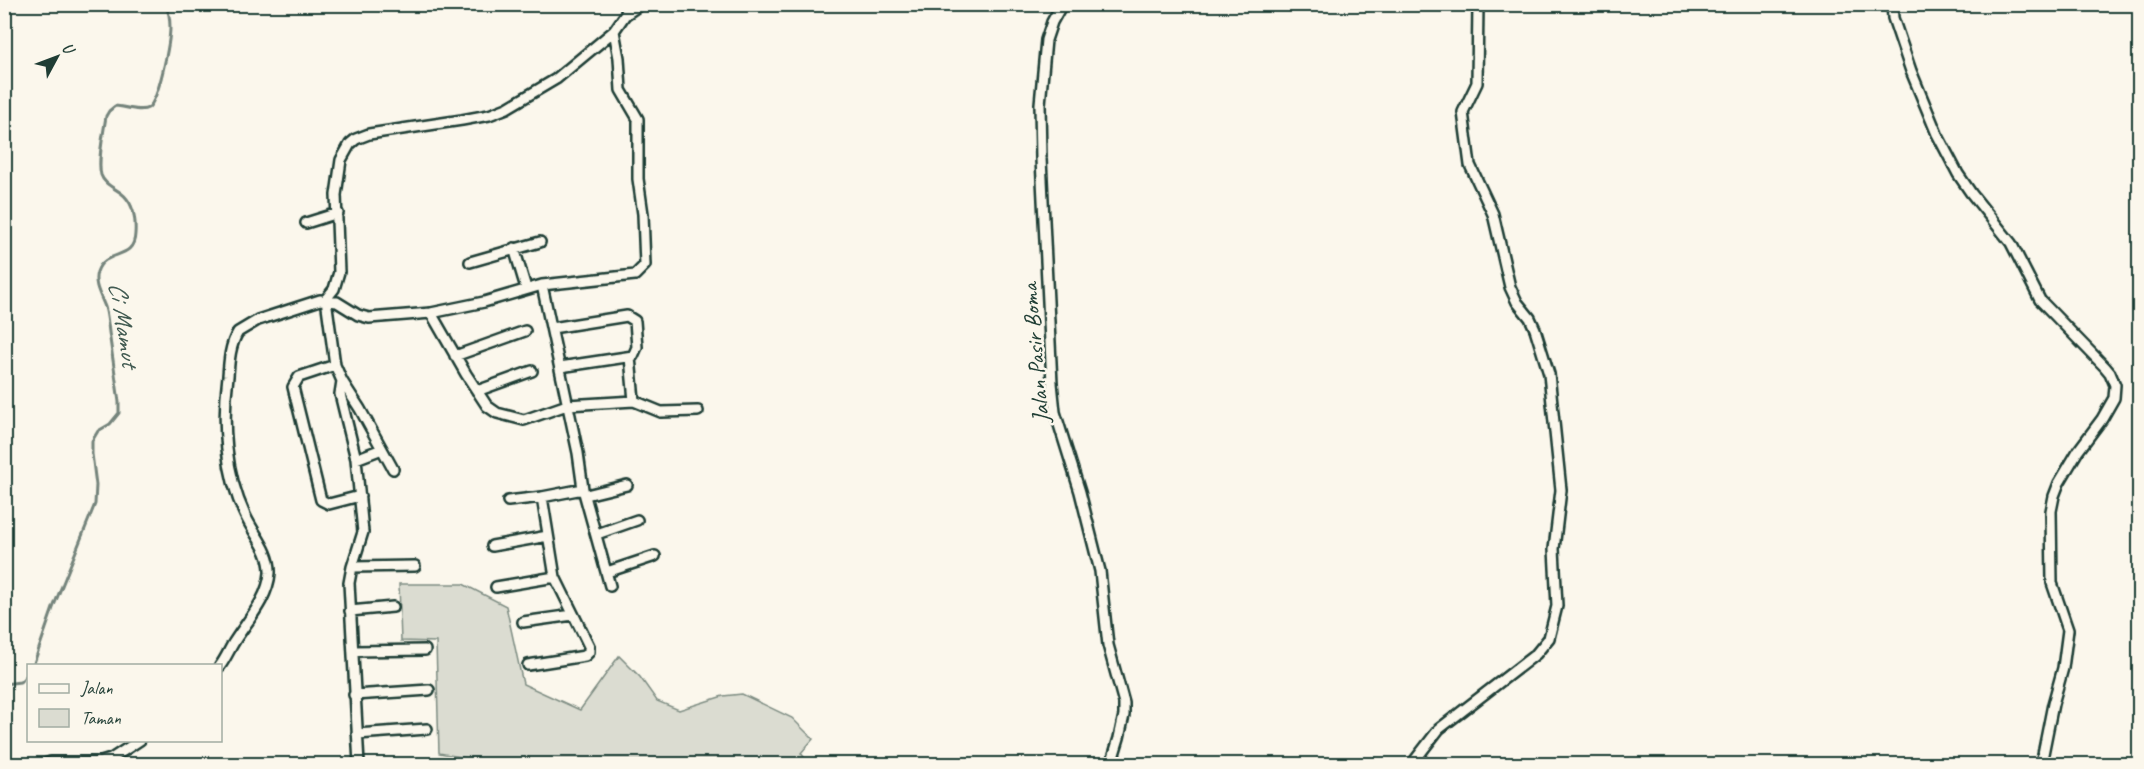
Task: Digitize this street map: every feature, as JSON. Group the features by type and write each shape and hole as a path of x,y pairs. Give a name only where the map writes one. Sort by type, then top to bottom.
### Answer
{"street":[{"path":"626,15 629,4"},
{"path":"393,469 335,365 326,299 334,290 339,272 336,195 341,160 350,144 369,134 462,120 498,112 520,102 556,79 614,31 626,15 641,4"},
{"name":"Jalan Pasir Boma","path":"1062,4 1046,40 1040,104 1052,383 1055,412 1080,492 1100,571 1108,645 1124,703 1119,738 1111,765"},
{"path":"1412,765 1439,729 1536,654 1549,638 1557,606 1554,549 1561,490 1549,374 1535,329 1510,287 1493,214 1470,165 1463,112 1477,84 1478,4"},
{"path":"1892,4 1893,18 1911,71 1937,134 1958,174 2011,243 2040,300 2105,367 2115,385 2116,392 2110,406 2078,451 2054,496 2051,512 2052,583 2068,630 2063,668 2041,765"},
{"path":"221,664 264,596 270,571 266,550 246,517 236,494 228,461 225,397 234,338 238,332 258,320 326,299 342,303 358,315 369,318 431,313 484,302 542,285 635,275 645,265 643,214 638,179 638,118 621,90 614,31"},
{"path":"306,223 338,213"},
{"path":"470,262 540,242"},
{"path":"514,248 526,288"},
{"path":"542,285 578,453 584,492 610,586"},
{"path":"431,313 477,391 492,410 521,420 567,405 634,401 661,412 698,411"},
{"path":"552,328 627,316 635,321 636,354 630,357 560,367"},
{"path":"455,356 525,331"},
{"path":"630,357 634,401"},
{"path":"335,365 299,377 293,387 321,500 329,504 360,496"},
{"path":"477,391 532,371"},
{"path":"342,381 340,394 356,459 363,532 351,567 349,583 359,765"},
{"path":"356,459 382,449"},
{"path":"508,501 627,486"},
{"path":"528,665 587,654 590,650 555,577 542,498"},
{"path":"597,534 637,520"},
{"path":"492,546 548,536"},
{"path":"607,572 655,556"},
{"path":"351,567 415,566"},
{"path":"496,587 555,577"},
{"path":"350,610 393,607"},
{"path":"523,622 573,615"},
{"path":"354,651 425,650"},
{"path":"354,695 429,690"},
{"path":"357,734 427,729"},
{"path":"45,765 51,762 101,762 111,759 139,742"}],"green space":[{"path":"399,584 463,584 506,606 523,684 580,710 619,656 640,677 657,701 679,710 723,696 742,694 792,718 813,739 801,753 809,764 467,764 465,758 439,753 436,642 401,641"}],"waterway":[{"name":"Ci Mamut","path":"34,664 53,608 95,504 96,485 92,441 98,431 110,424 119,413 107,315 96,276 106,260 130,248 135,228 133,211 128,201 101,175 100,154 106,116 115,106 141,110 148,108 152,103 163,70 170,34 165,4"},
{"name":"Ci Mamut","path":"4,684 20,682 27,675"}]}
